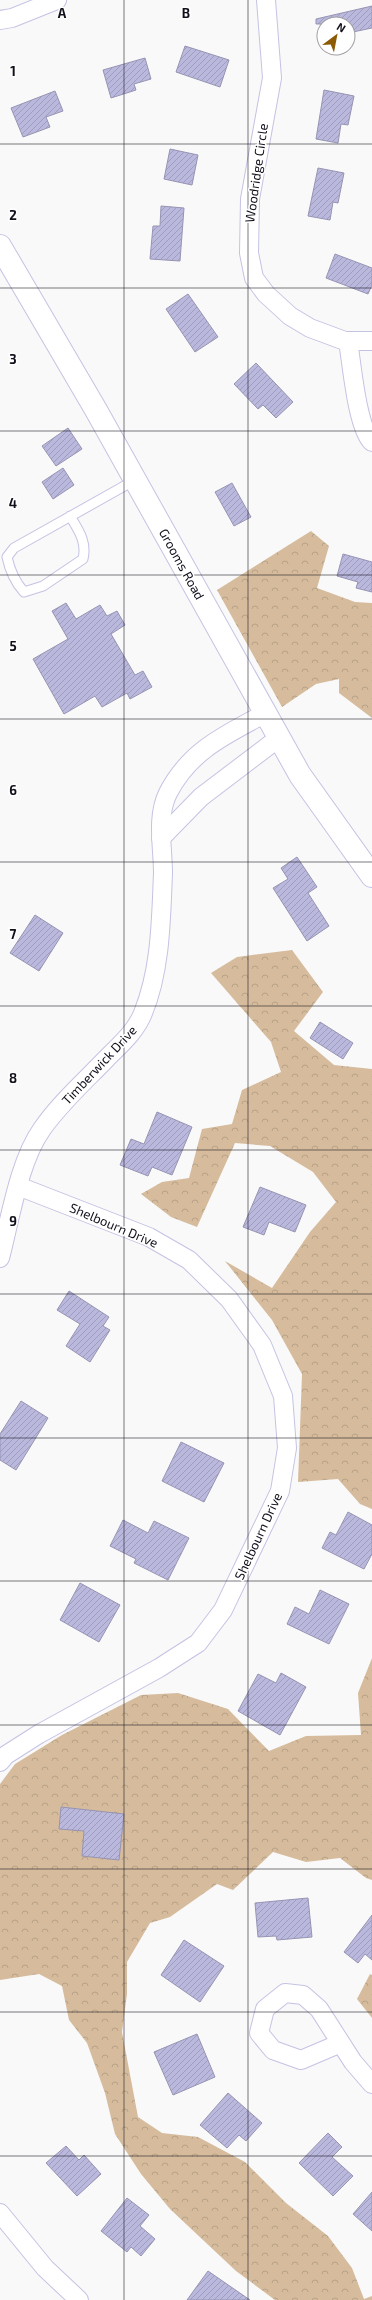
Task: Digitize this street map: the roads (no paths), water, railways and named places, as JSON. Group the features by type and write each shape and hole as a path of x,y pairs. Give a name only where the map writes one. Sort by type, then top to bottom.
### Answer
{"street":[{"path":"4,23 54,0"},
{"name":"Woodridge Circle","path":"266,0 272,78 250,199 248,245 254,278 266,294 290,316 310,328 348,341 372,341"},
{"name":"Grooms Road","path":"0,246 135,480 300,775 372,876"},
{"path":"348,341 361,420 367,438 372,442"},
{"name":"Timberwick Drive","path":"0,1258 18,1186 29,1153 41,1130 62,1104 130,1035 143,1014 157,963 163,871 161,838 162,816 168,794 182,769 198,753 266,713"},
{"path":"161,838 201,797 280,737"},
{"name":"Shelbourn Drive","path":"0,1762 6,1755 38,1734 159,1668 198,1644 223,1610 280,1491 287,1448 283,1396 262,1346 229,1299 189,1260 150,1237 18,1186"},
{"path":"341,2043 353,2062 372,2084"},
{"path":"0,2213 45,2268 79,2300"}],"lane":[{"path":"70,516 81,534 85,549 83,559 43,586 24,592 15,582 8,557 14,548 70,516 135,480"}]}
